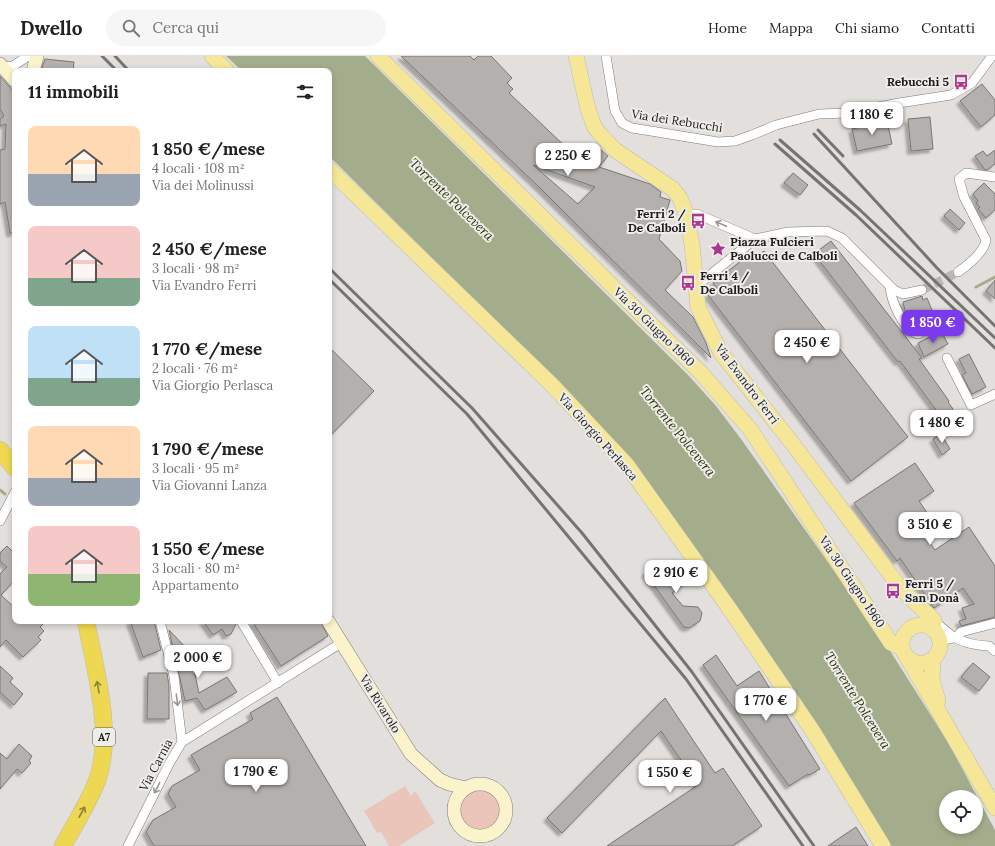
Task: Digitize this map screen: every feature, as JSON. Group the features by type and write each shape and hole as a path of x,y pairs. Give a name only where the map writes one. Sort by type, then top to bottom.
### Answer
{"highway":[{"path":"0,450 12,464"},
{"name":"A7","path":"63,846 94,788 103,758 105,729 87,624"}],"main road":[{"path":"33,68 34,56"},
{"path":"212,56 224,68"},
{"name":"Via 30 Giugno 1960","path":"378,56 700,372 750,429 891,643 905,654"},
{"name":"Via Evandro Ferri","path":"576,56 588,109 594,126 607,143 615,150 673,189 680,198 686,214 693,255 698,307 721,353 792,443 902,590 943,633"},
{"path":"2,65 12,77"},
{"name":"Via Giorgio Perlasca","path":"332,172 552,385 627,465 729,608 812,730 883,846"},
{"path":"910,598 910,630"},
{"name":"Via Rivarolo","path":"330,624 411,754 440,780 448,790 455,806 457,822 464,831 469,834 474,846"},
{"path":"941,715 932,678 933,659 939,648 943,633 921,626 910,630 903,637 905,654 995,808"},
{"name":"Via 30 Giugno 1960","path":"887,635 910,630"},
{"path":"905,654 920,663 933,659"},
{"name":"Via Rivarolo","path":"440,780 466,788 480,784 488,786 500,794 504,800 506,813 504,820 496,830 490,834 482,846"},
{"path":"455,806 457,799 466,788"},
{"path":"469,834 476,836 490,834"}],"street":[{"path":"2,65 13,66 34,56"},
{"name":"Via dei Rebucchi","path":"606,56 615,111 622,123 632,128 718,142 735,141 752,136 776,124 819,114 847,113 951,95 972,83 992,56"},
{"path":"958,272 974,259 986,242 986,236 964,197 959,180 961,176 966,173 995,177"},
{"path":"686,214 697,214 755,239"},
{"path":"695,287 755,239 788,232 827,231 842,238 890,287 903,294 922,290"},
{"path":"890,287 890,294 907,327 911,332 919,334"},
{"path":"947,358 971,406 995,394"},
{"path":"0,521 12,498"},
{"path":"943,633 961,632 995,623"},
{"name":"Via Carnia","path":"128,846 170,762 182,742 174,676 161,624"},
{"path":"243,624 278,683"},
{"path":"943,633 972,645 993,648"},
{"path":"182,742 341,643"},
{"path":"941,715 954,728 995,794"}],"shaded area":[{"path":"405,786 411,796 415,791 435,823 399,846 389,846 381,832 377,833 364,811"},
{"path":"475,787 485,787 493,791 499,797 503,805 503,815 499,823 493,829 485,833 475,833 467,829 461,823 457,815 457,805 461,797 467,791"}],"water":[{"name":"Torrente Polcevera","path":"226,56 365,56 689,376 716,406 741,439 887,646 949,744 974,790 939,790 939,834 983,834 983,808 995,830 995,846 890,846 802,701 662,501 591,416 548,371 332,159 332,68 239,68"}],"building":[{"path":"401,56 470,56 474,60 478,56 491,56 512,78 507,83 513,89 509,93 569,150 568,152 593,165 592,160 595,152 601,150 608,156 599,167 650,184 661,192 660,197 670,200 659,239 680,261 682,271 665,290 693,317 706,343 711,358 541,189","holes":["533,165 595,187 578,204"]},
{"path":"45,59 74,62 73,68 42,68"},
{"path":"0,76 12,90 12,233 10,233 5,202 0,204 0,150 5,149 6,124 0,126 0,119 4,116 0,109"},
{"path":"982,84 995,100 995,115 981,127 960,101"},
{"path":"930,117 933,149 911,151 908,119"},
{"path":"887,121 892,144 857,151 852,129"},
{"path":"995,150 995,164 985,170 975,156 983,151 987,156"},
{"path":"793,173 808,185 800,195 784,183"},
{"path":"984,183 995,194 995,210 986,218 978,209 980,207 976,203 978,201 973,194"},
{"path":"950,209 965,223 959,230 944,216"},
{"path":"831,241 922,358 919,359 949,401 948,402 953,409 935,422 929,415 936,410 900,361 898,362 814,254"},
{"path":"764,251 908,437 851,481 708,295 717,288 713,283 751,253 755,258"},
{"path":"995,280 995,299 986,291"},
{"path":"922,296 923,300 927,298 934,315 912,324 906,315 903,302"},
{"path":"941,331 948,344 924,357 918,343"},
{"path":"332,350 374,391 332,434"},
{"path":"969,354 986,387 972,394 962,375 966,373 959,359"},
{"path":"941,434 950,449 942,455 933,439"},
{"path":"915,463 934,491 919,501 936,526 924,535 935,550 969,527 995,566 995,617 961,626 959,621 966,619 962,608 974,604 963,588 934,608 900,558 897,561 854,503"},
{"path":"7,546 12,551 12,583 1,595 12,605 12,624 43,624 40,627 44,631 38,637 41,640 23,657 6,640 0,647 0,574 7,567 0,561 0,553"},
{"path":"681,563 692,578 672,593 683,606 698,607 702,613 700,621 689,628 684,627 645,573 653,567 661,578"},
{"path":"131,624 155,624 161,650 143,657"},
{"path":"205,624 236,624 231,634 226,636 222,629 213,635"},
{"path":"254,624 322,624 328,636 281,666"},
{"path":"169,630 190,652 199,693 227,677 237,692 205,710 197,698 185,701"},
{"path":"716,655 737,686 759,671 820,769 809,775 808,774 789,786 703,665"},
{"path":"973,663 990,677 979,691 961,677"},
{"path":"0,666 13,678 10,682 23,694 14,705 0,692"},
{"path":"148,673 167,673 169,686 169,719 147,719"},
{"path":"277,697 366,846 154,846 146,832 153,820 176,807 168,794 172,786 200,770 191,755 253,719 250,713"},
{"path":"665,698 715,773 723,768 762,826 732,846 607,846 698,785 661,731 562,833 547,818"},
{"path":"19,744 32,756 29,761 31,763 22,773 17,769 0,789 0,753 7,759"},
{"path":"856,827 868,846 828,846"}],"waterway":[{"path":"976,287 995,277"},
{"path":"0,490 5,494"}],"tunnel":[{"path":"922,290 958,272"}],"railway":[{"path":"102,56 114,68"},
{"path":"115,56 126,68"},
{"path":"818,130 843,156"},
{"path":"814,134 937,268 995,326"},
{"path":"780,140 860,210 995,338"},
{"path":"775,144 856,215 995,348"},
{"path":"332,271 472,408 582,533 692,672 814,846"},
{"path":"332,282 467,414 686,679 803,846"}],"place":[{"name":"Rebucchi 5","path":"961,82"},
{"name":"Ferri 2 / De Calboli","path":"698,221"},
{"name":"Piazza Fulcieri Paolucci de Calboli","path":"718,249"},
{"name":"Ferri 4 / De Calboli","path":"688,283"},
{"name":"Ferri 5 / San Donà","path":"893,591"}]}
